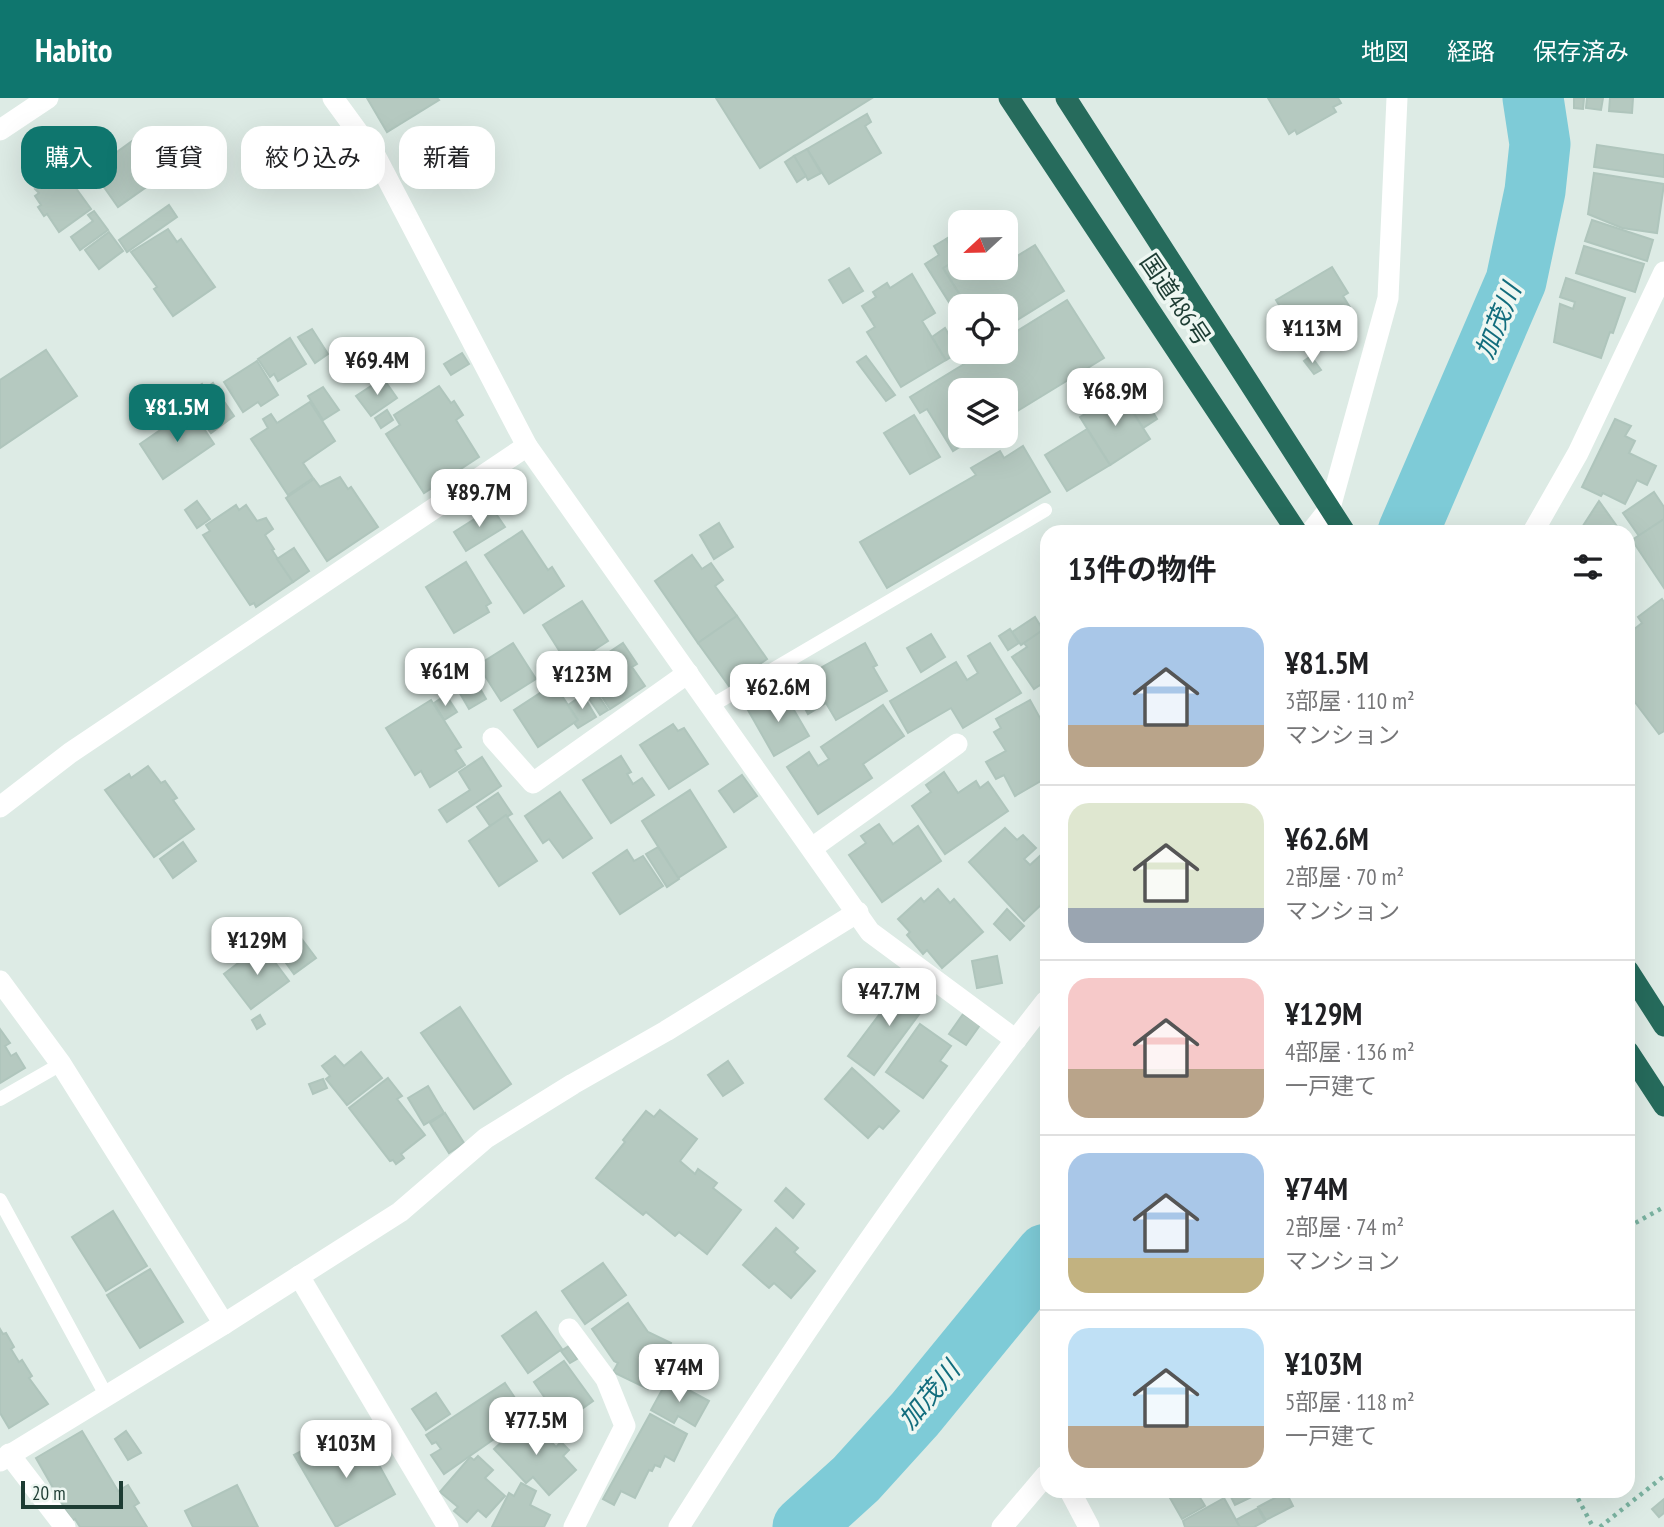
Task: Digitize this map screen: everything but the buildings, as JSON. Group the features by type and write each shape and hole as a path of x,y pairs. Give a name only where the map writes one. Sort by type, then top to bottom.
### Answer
{"highway":[{"name":"国道486号","path":"1009,98 1292,525"},
{"name":"国道486号","path":"1066,98 1341,525"},
{"path":"1635,981 1664,1026"},
{"path":"1635,1062 1664,1107"}],"street":[{"path":"0,130 48,98"},
{"path":"333,98 376,157 527,446 870,932 1016,1040"},
{"path":"1317,525 1330,508 1388,299 1397,98"},
{"path":"1537,525 1578,453 1664,272"},
{"path":"0,807 70,753 527,446"},
{"path":"493,738 533,783 688,673"},
{"path":"812,848 957,744"},
{"path":"65,1527 5,1457 224,1324 400,1212 486,1138 858,912"},
{"path":"0,981 61,1064 224,1324"},
{"path":"679,1527 765,1392 974,1093 1040,1009"},
{"path":"299,1276 448,1527"},
{"path":"569,1329 607,1379 625,1426 574,1527"},
{"path":"1002,1527 1040,1482"},
{"path":"1074,1498 1089,1527"}],"lane":[{"path":"711,706 1045,510"},
{"path":"0,1099 61,1064"},
{"path":"0,1200 106,1395"}],"path":[{"path":"1635,1223 1664,1208"},
{"path":"1600,1527 1664,1476"},
{"path":"1578,1498 1593,1527"}],"waterway":[{"name":"加茂川","path":"1411,525 1516,281 1535,191 1540,144 1533,98"},
{"name":"加茂川","path":"803,1527 856,1479 915,1414 1040,1261"}]}
